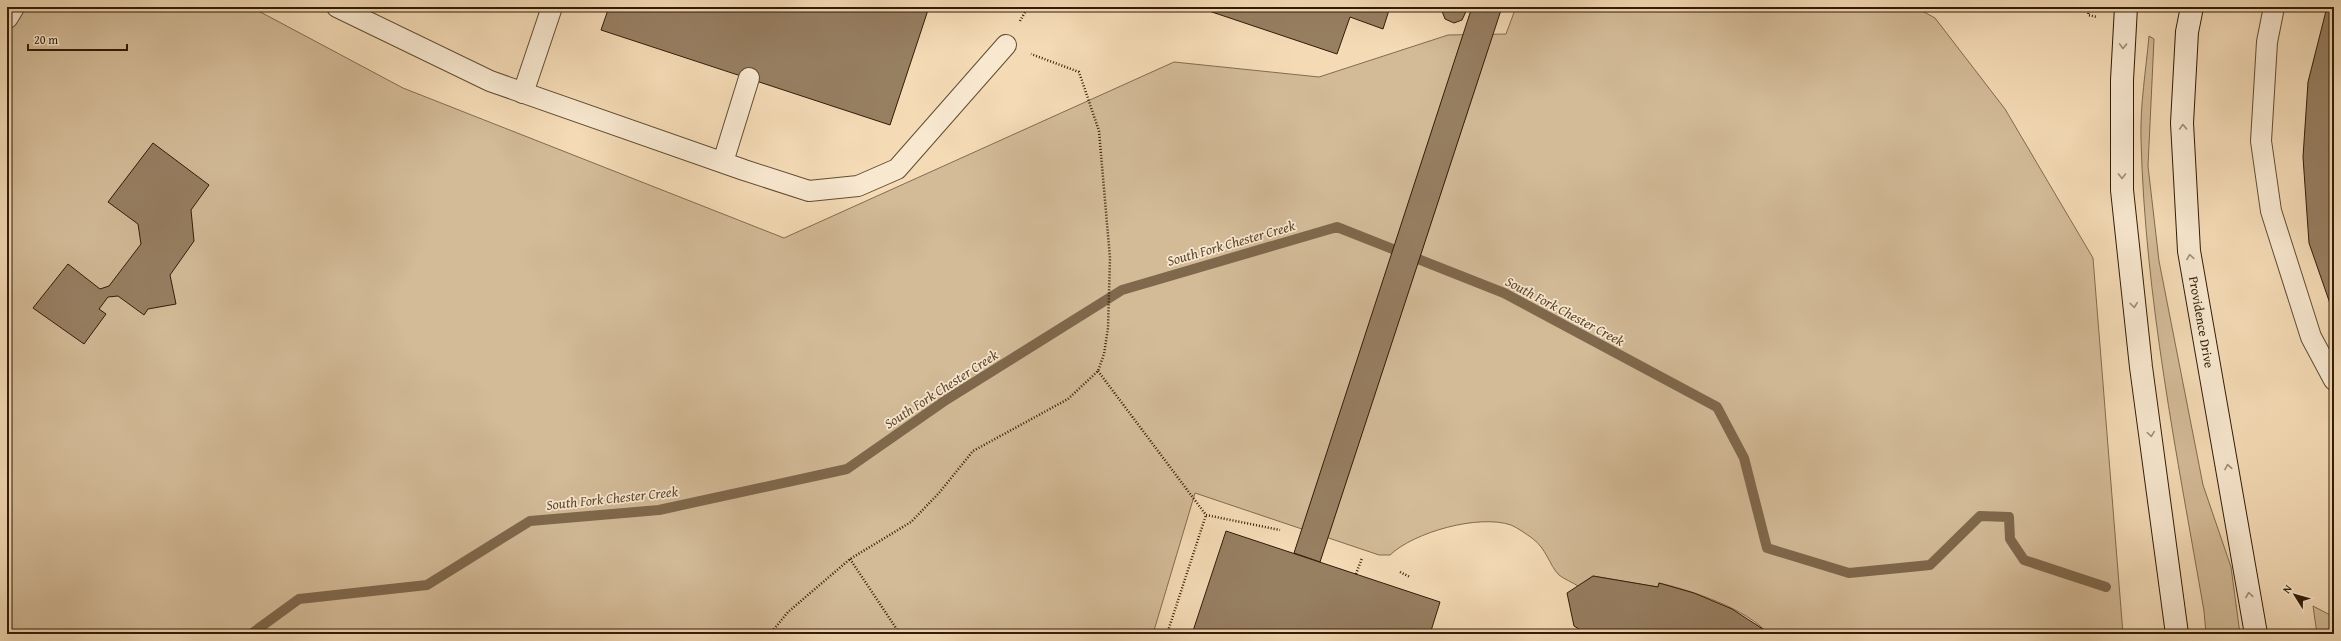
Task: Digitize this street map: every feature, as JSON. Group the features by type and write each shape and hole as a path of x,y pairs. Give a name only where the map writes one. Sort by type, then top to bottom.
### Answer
{"main road":[{"path":"7,17 13,7"},
{"path":"2126,7 2122,80 2122,190 2139,351 2178,634"},
{"name":"Providence Drive","path":"2192,7 2186,32 2182,123 2189,251 2256,634"}],"lane":[{"path":"337,7 490,81 809,191 858,186 897,169 1006,45"},
{"path":"523,93 552,7"},
{"path":"2274,7 2267,42 2261,141 2271,211 2311,337 2334,380"},
{"path":"723,162 749,78"}],"path":[{"path":"2088,15 2089,7"},
{"path":"770,634 788,612 850,559 911,522 939,493 973,451 1068,398 1098,371 1104,354 1108,328 1110,258 1099,131 1079,72 1006,45"},
{"path":"1098,371 1206,515 1280,530"},
{"path":"1167,634 1206,515"},
{"path":"1356,574 1362,558"},
{"path":"850,559 900,634"},
{"path":"1400,572 1410,577"}],"shaded area":[{"path":"7,7 251,7 403,88 784,238 1174,62 1319,77 1448,35 1506,34 1516,7 1915,7 1935,18 2005,109 2093,258 2123,634 1768,634 1747,616 1733,609 1718,602 1672,586 1659,583 1658,587 1593,576 1578,586 1559,575 1537,542 1511,525 1498,522 1482,522 1448,527 1430,532 1415,539 1390,555 1379,555 1195,493 1153,634 7,634"},
{"path":"2149,36 2154,39 2148,166 2159,261 2203,485 2231,567 2240,634 2206,634 2204,611 2164,376 2149,258 2141,139 2142,100"},
{"path":"2313,606 2334,617 2334,634 2317,634"}],"building":[{"path":"609,7 929,7 890,125 601,30"},
{"path":"1197,7 1390,7 1383,29 1350,17 1337,54"},
{"path":"1443,7 1468,7 1462,20 1454,23 1445,19 1442,11"},
{"path":"1472,7 1502,7 1320,562 1294,553"},
{"path":"2327,7 2334,7 2334,315 2309,243 2303,157 2308,82"},
{"path":"153,143 209,185 191,210 194,241 170,275 176,304 148,309 144,315 118,296 108,297 99,309 106,314 84,344 33,308 68,264 100,289 109,286 141,244 138,224 108,202"},
{"path":"1226,531 1440,602 1430,634 1192,634"},
{"path":"1593,576 1658,587 1659,583 1694,593 1732,609 1769,633 1587,634 1574,626 1567,593"}],"waterway":[{"name":"South Fork Chester Creek","path":"251,634 299,599 427,585 530,521 659,510 847,469 946,400 1122,290 1337,227 1504,293 1717,407 1744,458 1767,548 1849,573 1930,565 1980,516 2009,517 2010,539 2024,560 2106,587"}]}
